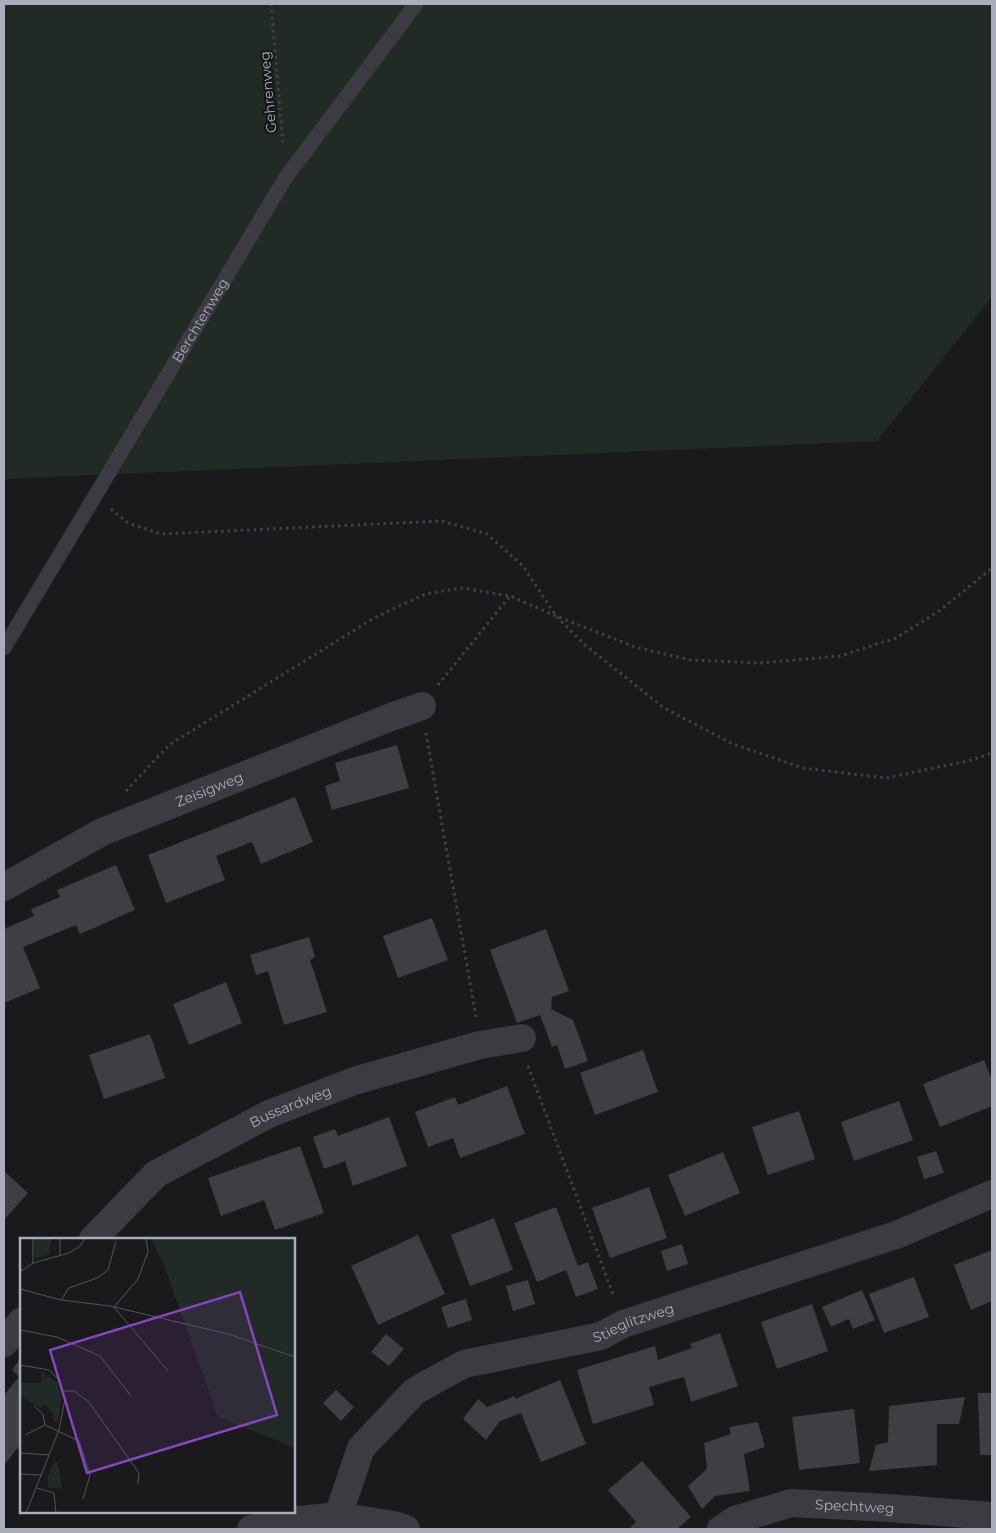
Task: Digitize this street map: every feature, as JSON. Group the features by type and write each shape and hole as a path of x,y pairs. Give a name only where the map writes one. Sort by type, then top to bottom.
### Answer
{"street":[{"name":"Zeisigweg","path":"4,887 102,832 422,706"},
{"name":"Bussardweg","path":"94,1238 156,1174 269,1114 354,1081 480,1045 522,1038"},
{"name":"Stieglitzweg","path":"338,1516 361,1448 415,1391 464,1364 600,1336 623,1324 896,1235 992,1194"},
{"path":"4,1343 20,1323"},
{"name":"Spechtweg","path":"721,1529 735,1520 791,1503 992,1516"},
{"path":"251,1529 300,1520 338,1516 394,1525 406,1529"}],"lane":[{"name":"Berchtenweg","path":"4,648 286,177 416,4"}],"path":[{"name":"Gehrenweg","path":"271,4 286,177"},
{"path":"95,496 128,523 162,534 442,520 488,534 523,566 556,616 585,646 664,708 733,744 804,768 886,778 968,761 992,753"},
{"path":"102,832 127,790 168,745 374,618 425,594 462,588 510,596 635,647 691,660 760,663 840,656 896,638 939,611 992,568"},
{"path":"480,1045 422,706 510,596"},
{"path":"529,1070 614,1298"}],"shaded area":[{"path":"4,4 992,4 992,297 877,441 4,479"}],"building":[{"path":"397,745 409,788 332,810 325,786 340,781 335,763"},
{"path":"295,797 313,842 261,864 252,842 216,856 225,880 166,903 148,855"},
{"path":"116,865 135,910 80,934 76,925 23,947 40,988 4,1003 4,929 34,916 31,909 60,897 57,890"},
{"path":"432,918 448,960 398,978 383,936"},
{"path":"546,929 569,991 552,997 551,1009 573,1020 588,1061 565,1069 557,1045 552,1047 540,1015 517,1023 490,950"},
{"path":"309,937 315,957 310,960 327,1012 284,1025 268,971 256,975 250,955"},
{"path":"226,982 242,1023 189,1045 173,1004"},
{"path":"150,1034 165,1078 104,1099 89,1055"},
{"path":"643,1050 658,1092 595,1115 580,1073"},
{"path":"984,1060 992,1080 992,1106 940,1127 923,1084"},
{"path":"507,1086 525,1134 460,1158 453,1138 428,1147 415,1112 455,1097 458,1105"},
{"path":"899,1101 913,1140 854,1161 841,1122"},
{"path":"799,1111 815,1159 768,1175 752,1127"},
{"path":"389,1117 407,1166 353,1186 345,1161 324,1169 313,1137 335,1129 338,1136"},
{"path":"300,1146 324,1213 275,1230 264,1200 221,1216 208,1178"},
{"path":"936,1151 944,1173 924,1179 917,1157"},
{"path":"723,1152 740,1193 685,1216 668,1175"},
{"path":"4,1171 28,1193 4,1220"},
{"path":"649,1187 667,1238 610,1258 592,1208"},
{"path":"556,1207 578,1266 588,1262 598,1289 576,1297 566,1270 537,1282 514,1223"},
{"path":"494,1218 513,1270 470,1286 451,1235"},
{"path":"418,1235 445,1294 378,1325 351,1266"},
{"path":"682,1244 688,1264 667,1271 661,1251"},
{"path":"992,1250 992,1301 971,1310 954,1265"},
{"path":"914,1277 929,1317 884,1333 869,1294"},
{"path":"528,1280 535,1304 513,1311 506,1286"},
{"path":"862,1290 875,1320 853,1329 849,1319 831,1327 822,1307"},
{"path":"466,1299 472,1320 448,1328 441,1307"},
{"path":"812,1304 828,1351 777,1369 761,1322"},
{"path":"720,1333 738,1386 691,1402 684,1377 649,1387 654,1405 593,1424 577,1370 655,1346 658,1360 692,1348 690,1344"},
{"path":"386,1334 404,1349 389,1366 371,1352"},
{"path":"20,1359 20,1445 4,1465 4,1395 19,1377 12,1370"},
{"path":"560,1380 586,1444 541,1462 521,1413 500,1421 486,1440 463,1419 478,1399 487,1407 515,1396 515,1399"},
{"path":"336,1390 354,1407 341,1421 323,1403"},
{"path":"978,1393 992,1393 992,1455 980,1455"},
{"path":"965,1397 959,1424 937,1424 937,1465 869,1471 876,1445 888,1442 889,1406"},
{"path":"854,1409 860,1463 799,1470 792,1417"},
{"path":"758,1422 765,1447 744,1454 750,1491 715,1496 702,1509 688,1486 707,1469 704,1443 731,1434 729,1427"},
{"path":"642,1461 691,1517 677,1529 629,1529 636,1522 608,1490"}]}
